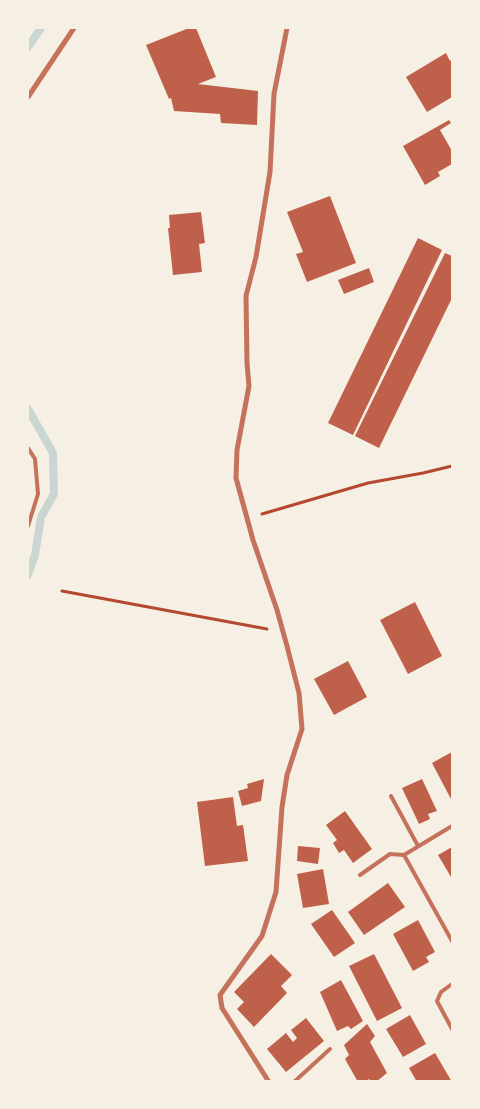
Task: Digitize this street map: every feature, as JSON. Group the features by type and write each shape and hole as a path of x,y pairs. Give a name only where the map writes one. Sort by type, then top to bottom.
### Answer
{"street":[{"path":"28,97 74,28"},
{"path":"269,1082 222,1008 220,995 262,936 276,892 282,807 287,775 302,729 299,693 283,632 253,540 236,478 237,450 249,386 246,296 256,257 270,172 274,94 287,28"}],"lane":[{"path":"28,448 35,460 38,494 28,526"},
{"path":"391,796 418,846"},
{"path":"360,875 390,854 404,854 452,826"},
{"path":"404,854 452,941"},
{"path":"452,984 441,992 438,1001 452,1029"},
{"path":"294,1082 330,1049"}],"path":[{"path":"247,518 368,483 452,466"},
{"path":"62,591 283,632"}],"building":[{"path":"189,28 196,28 216,77 198,84 258,91 257,125 221,123 220,114 174,111 171,98 169,99 146,45"},
{"path":"446,53 450,61 452,59 452,97 427,112 406,77"},
{"path":"449,120 451,123 440,130 452,151 452,164 438,172 440,176 425,185 403,146"},
{"path":"330,196 356,263 307,282 296,254 303,252 287,212"},
{"path":"201,212 205,243 199,244 202,272 173,275 168,228 170,228 169,215"},
{"path":"418,238 442,250 353,435 328,423"},
{"path":"445,253 452,256 452,298 379,448 355,436"},
{"path":"369,268 374,282 344,294 338,280"},
{"path":"415,602 442,656 408,674 380,620"},
{"path":"348,661 367,697 334,715 314,679"},
{"path":"452,752 452,801 432,763"},
{"path":"264,779 261,801 242,806 238,791 248,788 247,784"},
{"path":"422,779 437,811 428,814 430,819 419,824 402,788"},
{"path":"233,797 237,826 243,825 248,861 205,866 197,802"},
{"path":"345,811 372,849 353,863 344,850 339,853 333,843 337,840 326,825"},
{"path":"298,846 320,848 318,864 297,861"},
{"path":"452,847 452,876 451,877 438,855"},
{"path":"323,869 329,904 303,908 297,874"},
{"path":"388,883 405,907 364,935 348,912"},
{"path":"332,910 355,943 334,957 311,924"},
{"path":"418,920 435,952 426,957 429,962 413,971 393,934"},
{"path":"271,954 292,975 281,986 287,993 254,1027 237,1009 244,1002 234,992"},
{"path":"374,954 402,1008 377,1021 349,966"},
{"path":"341,980 363,1021 351,1029 348,1026 337,1031 320,992"},
{"path":"410,1015 426,1044 403,1057 386,1029"},
{"path":"306,1018 324,1041 286,1072 267,1049 286,1033 293,1042 297,1038 291,1030"},
{"path":"367,1024 375,1036 370,1042 387,1073 376,1082 371,1082 369,1079 365,1082 358,1082 345,1059 349,1055 344,1045"},
{"path":"435,1053 452,1082 417,1082 409,1068"}],"waterway":[{"path":"28,47 41,28"},
{"path":"28,409 53,453 54,494 41,517 35,555 28,575"}]}
